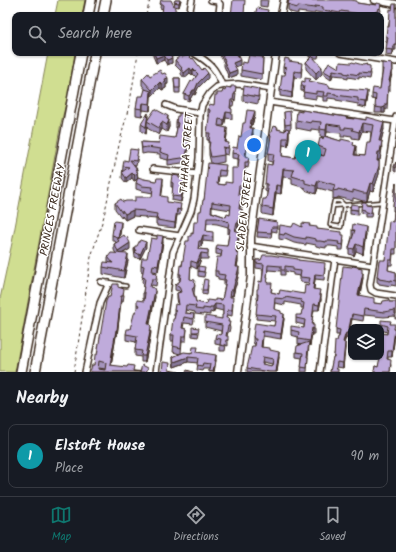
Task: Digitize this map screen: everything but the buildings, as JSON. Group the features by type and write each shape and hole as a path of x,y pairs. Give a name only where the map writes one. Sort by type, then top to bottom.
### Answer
{"highway":[{"path":"89,12 91,0"},
{"path":"104,12 106,0"},
{"name":"PRINCES FREEWAY","path":"21,372 80,56"},
{"name":"PRINCES FREEWAY","path":"35,372 94,56"}],"street":[{"path":"189,12 192,0"},
{"path":"211,0 218,1 220,4 219,12"},
{"path":"282,12 284,0"},
{"path":"374,0 396,4"},
{"path":"199,56 213,66 222,85 235,84 271,89"},
{"name":"SLADEN STREET","path":"238,372 251,276 250,246 276,56"},
{"path":"359,56 396,62"},
{"name":"TAHARA STREET","path":"156,372 173,252 191,211 194,199 197,174 200,113 206,97 222,85"},
{"path":"269,102 396,119 394,149 383,202 370,283 371,290 396,296"},
{"path":"166,105 176,110 200,113"},
{"path":"153,169 197,174"},
{"path":"140,230 180,236"},
{"path":"250,246 373,265"},
{"path":"320,372 335,259"},
{"path":"101,282 119,285"},
{"path":"85,372 100,303 108,284"}],"lane":[{"path":"344,205 341,227 330,225 333,206 344,205 383,202"},
{"path":"119,285 126,286"}],"path":[{"path":"147,12 150,0"},
{"path":"74,372 91,257 104,216 122,130 130,102 138,56"}],"green space":[{"path":"58,0 85,0 83,12 56,12"},
{"path":"47,56 75,56 69,92 61,123 15,372 0,372 0,299"}],"place":[{"name":"Elstoft House","path":"308,173"}]}
